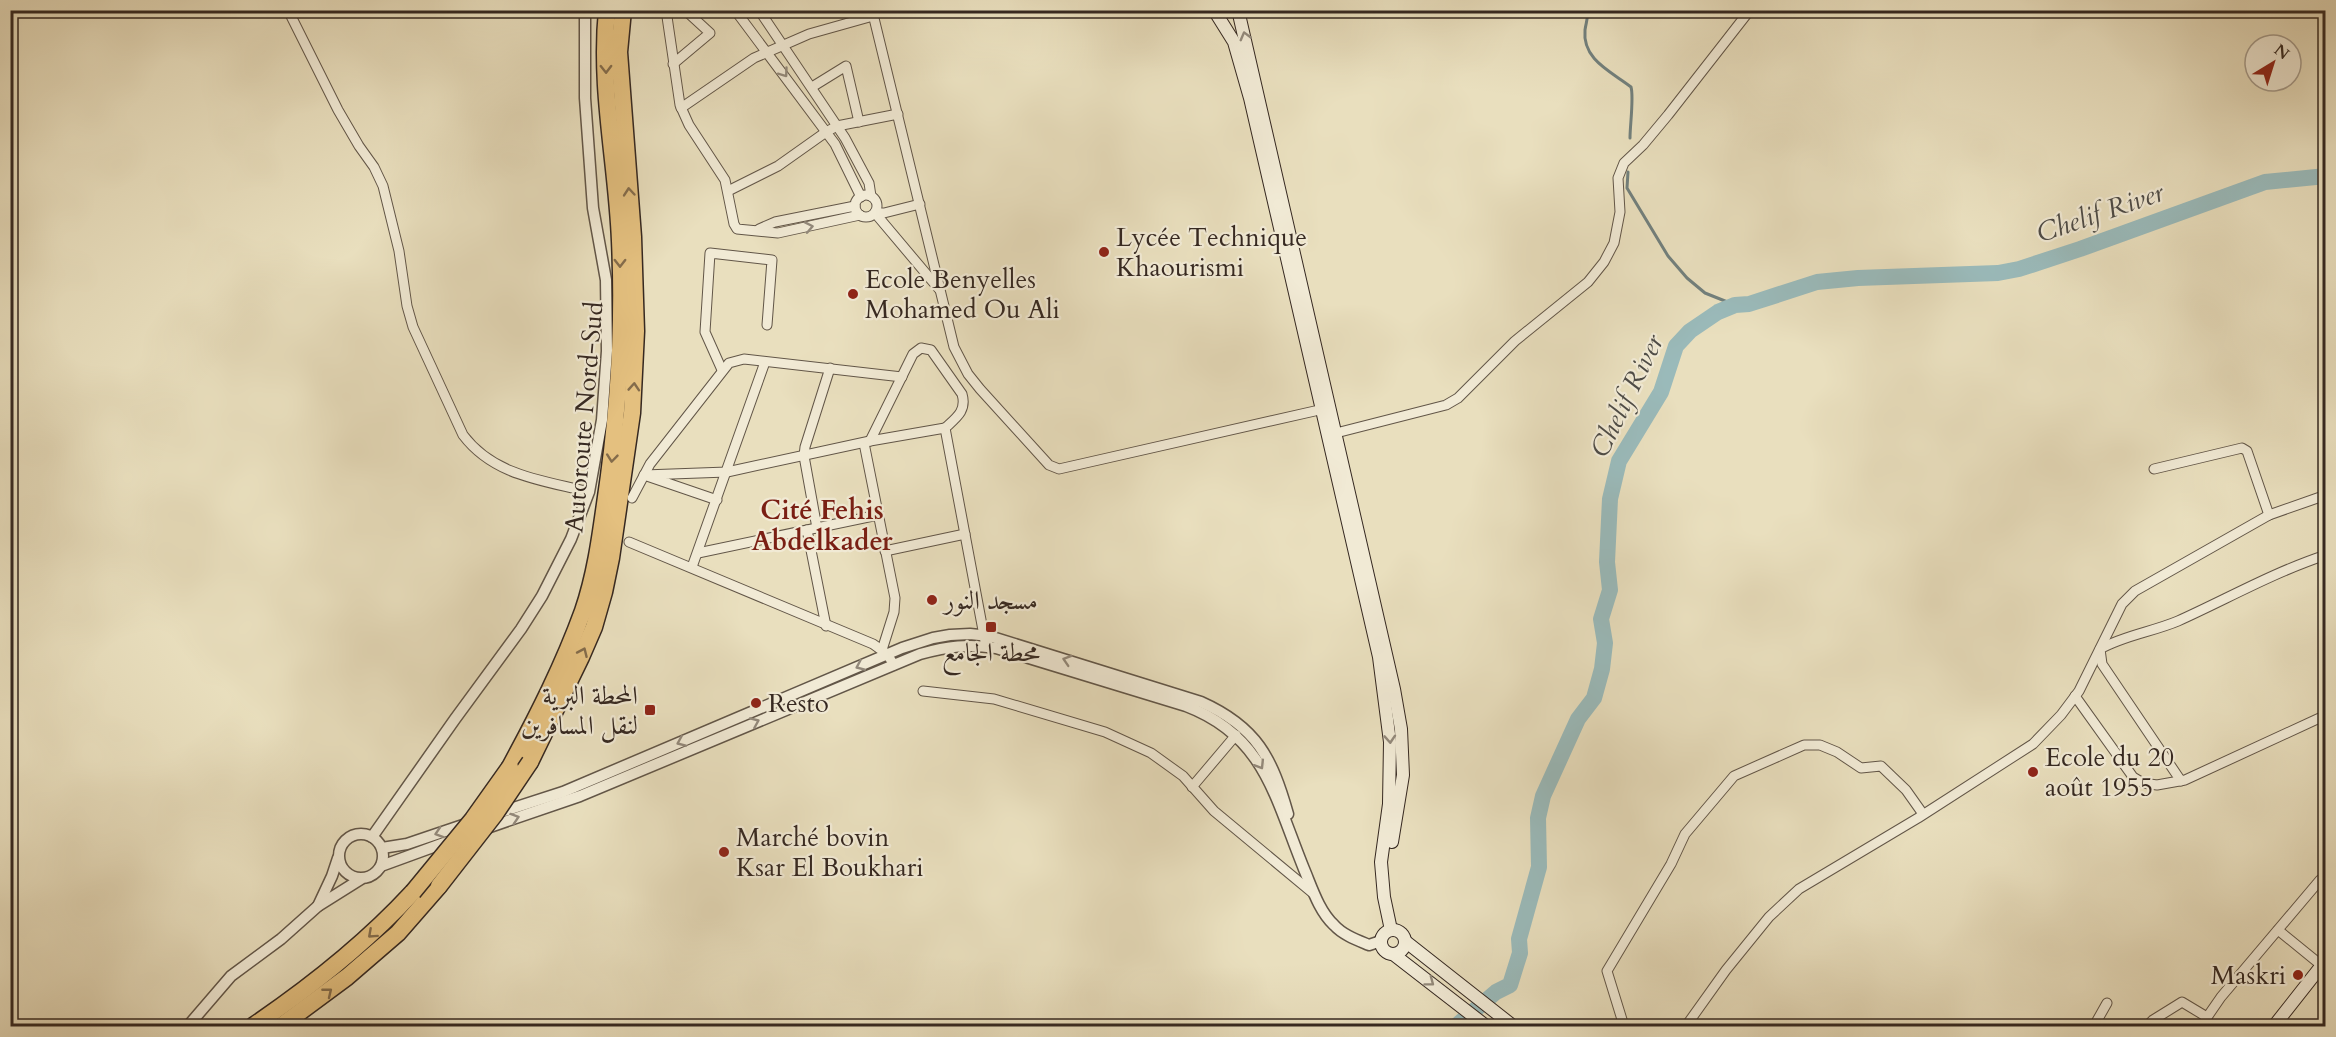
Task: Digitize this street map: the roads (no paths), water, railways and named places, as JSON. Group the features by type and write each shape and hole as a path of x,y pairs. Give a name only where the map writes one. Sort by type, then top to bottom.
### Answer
{"highway":[{"name":"Autoroute Nord-Sud","path":"254,1026 314,984 384,923 413,892 473,819 510,767 546,701 583,609 598,556 611,467 620,357 620,240 607,114 607,10"},
{"name":"Autoroute Nord-Sud","path":"281,1026 347,977 398,933 495,814 530,762 594,627 611,558 632,412 636,331 633,237 620,52 623,10"}],"main road":[{"path":"1214,10 1228,31 1240,61 1326,409 1336,433 1385,644 1401,729 1403,775 1388,862 1383,872"},
{"path":"1238,10 1379,657 1386,705 1391,775 1381,862 1384,897 1391,930"},
{"path":"1486,1026 1393,954 1385,952 1381,941 1384,934 1391,930 1399,931 1405,941 1513,1026"},
{"path":"1393,954 1403,949 1405,941"},
{"path":"2274,1026 2323,963"}],"street":[{"path":"288,10 338,110 358,146 374,167 383,186 399,251 407,306 413,327 463,435 474,450 506,470 589,492"},
{"path":"372,837 521,629 542,596 572,539 589,492 602,420 607,351 606,280 593,208 585,98 585,10"},
{"path":"666,10 681,108 689,125 725,180 734,224 741,230 778,233 860,215 867,217 875,213 920,204"},
{"path":"673,64 710,33 685,10"},
{"path":"735,10 768,51 835,144 862,200"},
{"path":"759,10 837,126 869,183 862,200 860,215"},
{"path":"1336,433 1452,402 1515,341 1588,282 1604,262 1614,243 1620,212 1618,178 1624,163 1642,145 1750,10"},
{"path":"681,108 754,58 768,51 809,34 873,13 954,347 968,374 1033,448 1055,468 1059,469 1326,409"},
{"path":"812,87 846,66 858,122"},
{"path":"728,191 778,166 837,126 898,114"},
{"path":"756,230 775,222 862,200 877,204 875,213"},
{"path":"875,213 942,293"},
{"path":"722,370 705,332 710,253 772,260 766,325"},
{"path":"644,475 727,472 867,442 945,428 963,410 964,402 962,394 931,350 921,348 913,354 867,442 895,604 884,652"},
{"path":"632,498 664,444 729,363 744,359 902,377"},
{"path":"692,567 765,362"},
{"path":"826,626 804,456 830,368"},
{"path":"945,428 985,641"},
{"path":"2154,469 2242,448 2247,452 2269,515"},
{"path":"644,475 717,501"},
{"path":"1686,1026 1726,970 1769,917 1799,889 2033,744 2061,715 2075,696 2122,604 2135,591 2269,515 2325,495"},
{"path":"698,553 878,515"},
{"path":"885,551 965,534"},
{"path":"629,542 873,644 884,652 894,665"},
{"path":"2100,649 2115,640 2176,622 2232,594 2325,555"},
{"path":"382,848 407,844 563,792 884,652 933,638 970,634 996,648 1210,715 1236,735 1257,760 1267,777 1314,894 1327,918 1341,932 1369,945 1381,941"},
{"path":"381,866 580,796 920,654 985,641 1023,645 1201,702 1219,710 1236,722 1252,737 1274,769 1314,894"},
{"path":"2100,649 2102,664 2181,781"},
{"path":"923,691 994,699 1105,732 1151,753 1183,776 1215,811 1314,894"},
{"path":"2075,696 2133,777 2143,783 2157,785 2181,781 2325,715"},
{"path":"1192,787 1236,735"},
{"path":"1624,1026 1607,971 1671,864 1685,834 1734,776 1804,745 1820,745 1837,752 1861,768 1881,766 1906,790 1923,814"},
{"path":"188,1026 231,976 281,939 318,906 361,879 374,875 381,866 383,856 382,848 372,837 366,834 351,836 340,847 339,858 318,906"},
{"path":"339,858 342,869 347,874 361,879"},
{"path":"2201,1026 2221,997 2320,880"},
{"path":"2278,930 2323,963"},
{"path":"2147,1026 2182,1002 2207,1017"},
{"path":"2094,1026 2107,1004"}],"waterway":[{"path":"1588,10 1585,30 1588,49 1600,64 1631,87 1630,138"},
{"path":"1628,172 1627,188 1668,256 1687,278 1705,293 1735,305"},
{"name":"Chelif River","path":"1456,1026 1496,992 1510,985 1520,953 1519,939 1539,867 1538,818 1543,796 1578,719 1594,698 1602,669 1605,643 1601,619 1610,590 1607,562 1610,499 1619,461 1661,392 1676,346 1690,331 1718,312 1735,305 1749,304 1817,282 1858,278 1998,273 2019,269 2265,182 2326,176"}],"place":[{"name":"Lycée Technique Khaourismi","path":"1104,252"},
{"name":"Ecole Benyelles Mohamed Ou Ali","path":"853,294"},
{"name":"مسجد النور","path":"932,600"},
{"name":"محطة الجامع","path":"991,627"},
{"name":"Resto","path":"756,703"},
{"name":"المحطة البرية لنقل المسافرين","path":"650,710"},
{"name":"Ecole du 20 août 1955","path":"2033,772"},
{"name":"Marché bovin Ksar El Boukhari","path":"724,852"},
{"name":"Maskri","path":"2298,975"}],"district":[{"name":"Cité Fehis Abdelkader","path":"822,526"}]}
